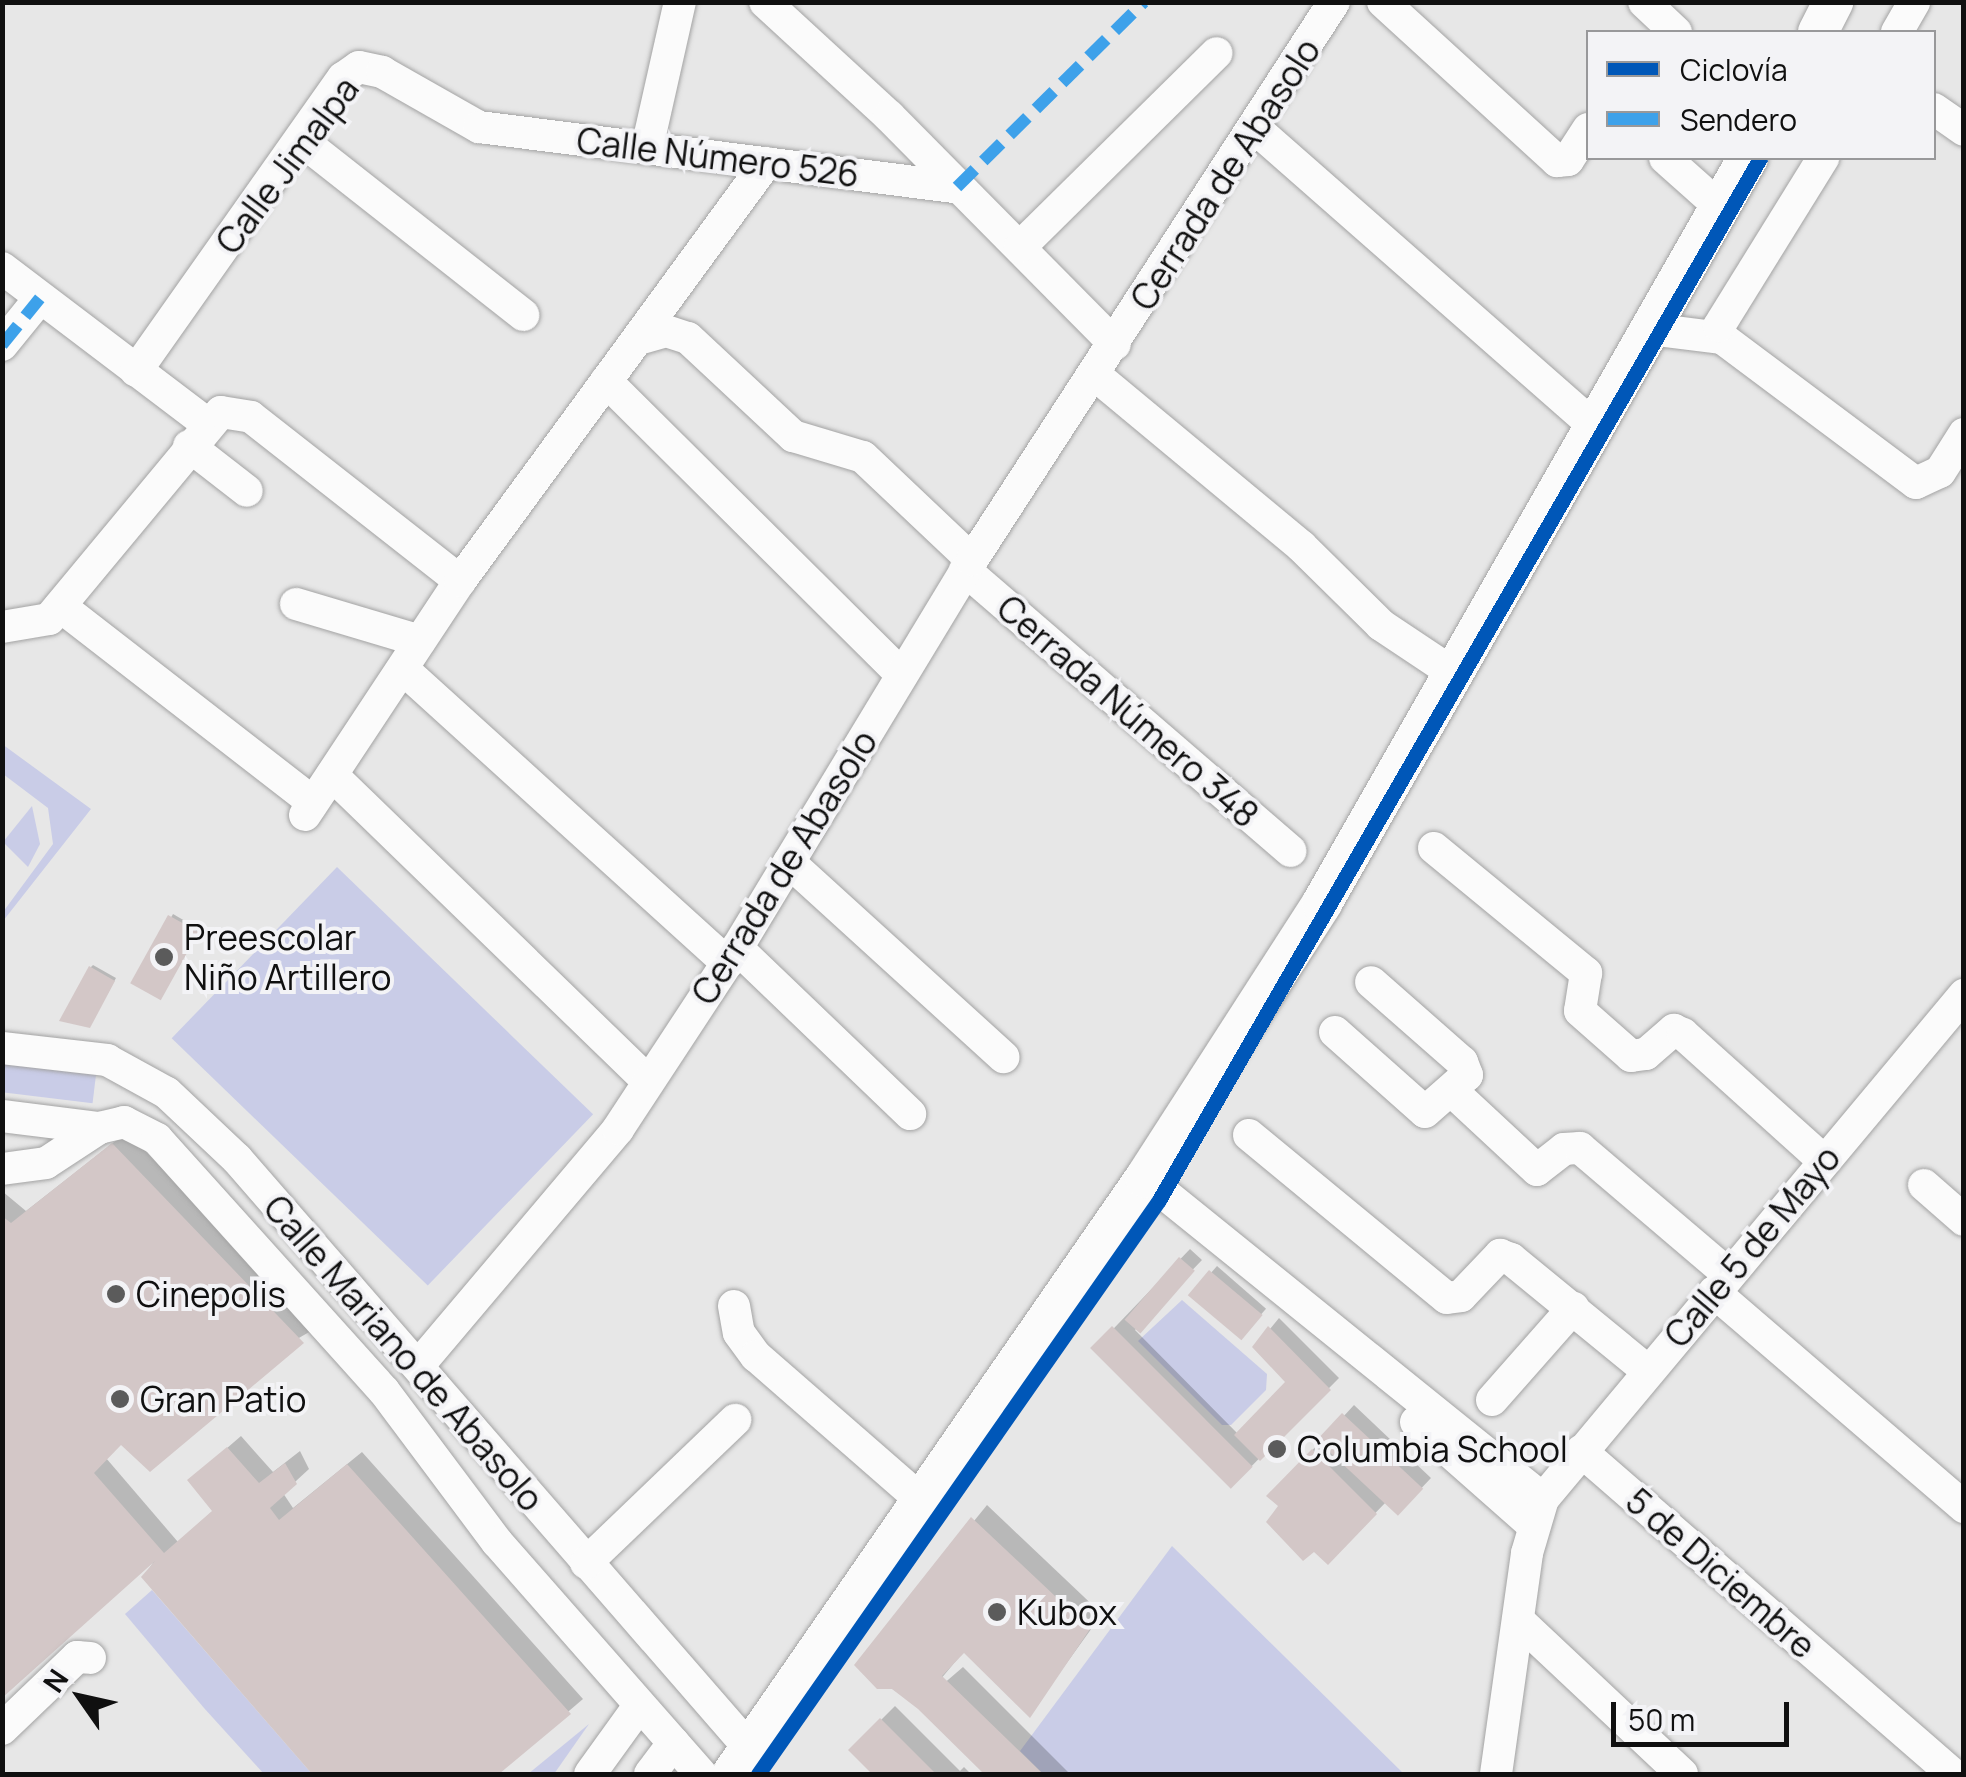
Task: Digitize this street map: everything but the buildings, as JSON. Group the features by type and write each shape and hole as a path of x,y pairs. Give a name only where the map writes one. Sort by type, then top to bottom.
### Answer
{"main road":[{"path":"741,1762 1145,1178 1322,903 1747,160"}],"street":[{"path":"647,148 680,2"},
{"name":"Cerrada de Abasolo","path":"766,2 1115,344"},
{"name":"Cerrada de Abasolo","path":"418,1366 593,1161 732,956 968,565 1257,130 1334,2"},
{"path":"1383,2 1557,160 1568,160 1586,132"},
{"path":"1644,2 1674,30"},
{"path":"1899,30 1914,2"},
{"path":"1020,247 1217,53"},
{"name":"Calle Jimalpa","path":"136,371 343,78 359,67 382,72 479,128"},
{"path":"1936,110 1964,130"},
{"name":"Calle Número 526","path":"479,128 957,187"},
{"path":"1257,130 1594,426"},
{"path":"301,140 523,314"},
{"path":"1667,160 1720,207"},
{"path":"1722,338 1720,326 1821,160"},
{"path":"317,798 460,581 766,163"},
{"path":"2,268 136,371 247,491"},
{"path":"2,345 40,298"},
{"path":"1650,329 1722,338 1916,483 1940,472 1964,434"},
{"name":"Cerrada Número 348","path":"638,339 666,331 688,338 793,436 863,457 968,565 1291,851"},
{"path":"1095,375 1301,546 1381,625 1453,673"},
{"path":"606,380 902,675"},
{"path":"2,628 49,620 198,434 221,412 250,417 460,581"},
{"path":"296,604 412,655 732,956 910,1114"},
{"path":"60,606 317,798 648,1080"},
{"path":"1434,848 1586,974 1580,1011 1632,1056 1646,1054 1666,1033 1683,1034 1823,1160"},
{"path":"789,862 1003,1057"},
{"path":"1336,1032 1418,1108 1434,1111 1452,1091 1467,1068 1371,982"},
{"name":"Calle 5 de Mayo","path":"1538,1512 1581,1452 1964,995"},
{"name":"Calle Mariano de Abasolo","path":"2,1048 107,1060 167,1093 236,1159 586,1564 741,1762"},
{"path":"1452,1091 1537,1170 1564,1149 1580,1148 1721,1284 1964,1507"},
{"path":"2,1116 100,1128"},
{"path":"2,1169 46,1164 100,1128 124,1122 157,1140 384,1390 497,1542 701,1774"},
{"path":"1248,1134 1447,1298 1461,1296 1500,1255 1573,1308 1648,1371"},
{"path":"1145,1178 1339,1329 1538,1512 1496,1774"},
{"path":"1924,1185 1964,1220"},
{"path":"734,1306 739,1334 756,1356 922,1501"},
{"path":"1492,1400 1573,1308"},
{"path":"586,1564 734,1420"},
{"name":"5 de Diciembre","path":"1581,1452 1952,1774"},
{"path":"1518,1620 1682,1774"},
{"path":"2,1729 77,1657 90,1658"},
{"path":"590,1774 639,1706"},
{"path":"650,1774 672,1743"}],"shaded area":[{"path":"2,744 91,809 3,921 3,912 53,844 48,808 3,774"},
{"path":"32,806 40,844 28,867 3,842"},
{"path":"337,867 593,1114 428,1286 172,1038"},
{"path":"3,1053 97,1065 93,1103 2,1092"},
{"path":"1182,1300 1267,1374 1266,1390 1231,1425 1222,1425 1138,1341"},
{"path":"1172,1546 1404,1774 1043,1774 1020,1751"},
{"path":"152,1590 312,1774 264,1774 204,1708 125,1614"},
{"path":"589,1724 554,1774 528,1774"}],"marked path":[{"path":"957,187 1144,2"},
{"path":"2,345 40,298"}],"cycle path":[{"path":"758,1774 1159,1200 1759,160"}],"place":[{"name":"Preescolar Niño Artillero","path":"164,957"},
{"name":"Cinepolis","path":"116,1294"},
{"name":"Gran Patio","path":"120,1399"},
{"name":"Columbia School","path":"1277,1449"},
{"name":"Kubox","path":"997,1612"}]}
